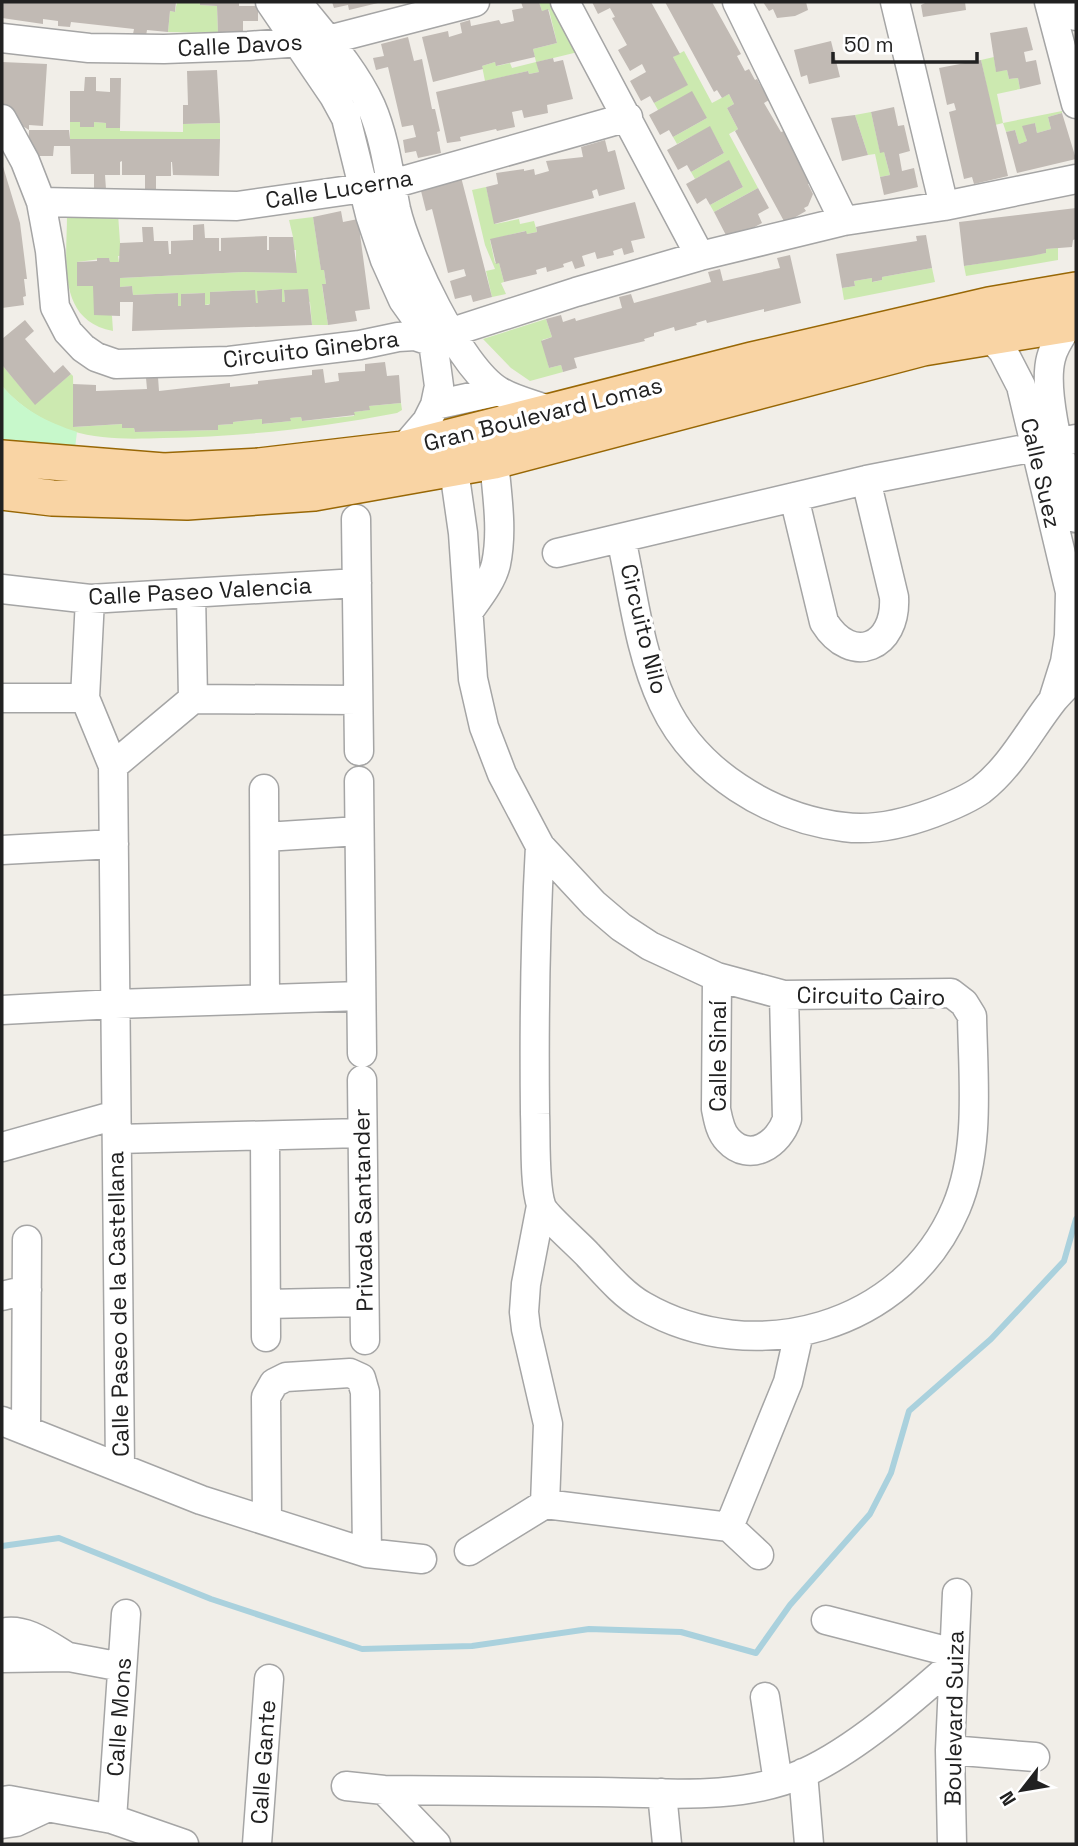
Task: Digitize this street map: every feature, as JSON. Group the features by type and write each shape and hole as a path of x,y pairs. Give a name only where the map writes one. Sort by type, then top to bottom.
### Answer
{"main road":[{"name":"Gran Boulevard Lomas","path":"2,492 52,498 187,502 314,493 454,470 494,461 604,415 765,357 989,305 1060,293"},
{"name":"Gran Boulevard Lomas","path":"2,458 164,471 259,466 403,449 554,412 604,415 923,348 1073,324"}],"street":[{"path":"270,2 346,118 385,260 403,300 499,391 554,412"},
{"path":"297,2 328,40 370,105 382,139 405,241 442,337 435,405 427,421 403,449"},
{"name":"Calle Davos","path":"2,38 102,49 164,49 328,40 475,2"},
{"path":"565,2 700,256"},
{"path":"737,2 844,221"},
{"path":"895,2 943,206"},
{"path":"1049,2 1076,104"},
{"path":"1073,2 1076,16"},
{"name":"Calle Lucerna","path":"41,202 237,206 392,184 628,117"},
{"name":"Circuito Ginebra","path":"2,118 25,160 41,202 50,251 55,307 68,332 83,348 96,357 116,364 229,361 360,345 398,337 442,337 576,292 700,256 844,221 943,206 1076,179"},
{"path":"1060,293 1076,280"},
{"name":"Calle Suez","path":"1054,700 1072,637 1070,592 1048,378 1054,349 1073,324"},
{"name":"Calle Suez","path":"990,337 1003,351 1056,443 1076,518"},
{"path":"435,405 499,391"},
{"name":"Circuito Nilo","path":"557,554 866,480 1056,443"},
{"path":"469,611 485,589 496,566 500,532 494,461"},
{"name":"Circuito Cairo","path":"454,470 463,533 473,679 484,727 502,774 540,846 594,904 621,927 650,946 718,978 784,995 951,993 964,1003 972,1016 973,1118 968,1166 957,1207 912,1273 885,1296 840,1320 799,1333 752,1337 710,1332 672,1320 641,1305 616,1284 541,1206"},
{"path":"794,497 824,622 832,634 845,644 856,649 870,646 881,640 895,613 894,597 866,480"},
{"path":"356,519 359,751"},
{"name":"Circuito Nilo","path":"621,538 648,666 663,704 683,737 710,765 739,789 771,807 809,820 846,828 885,825 919,818 953,806 981,790 993,778 1076,676"},
{"name":"Calle Paseo Valencia","path":"2,589 90,599 357,583"},
{"path":"191,593 193,699"},
{"path":"2,698 85,698 90,599"},
{"name":"Calle Paseo de la Castellana","path":"85,698 113,766 120,1468"},
{"path":"113,766 193,699 358,700"},
{"name":"Privada Santander","path":"359,781 365,1340"},
{"path":"264,789 265,999"},
{"path":"265,837 359,831"},
{"path":"2,849 114,844"},
{"path":"540,846 536,915 535,1075 536,1167 541,1206 526,1284 524,1312 548,1424 545,1504"},
{"name":"Calle Sinaí","path":"718,978 716,1109 726,1139 749,1150 772,1144 782,1132 787,1119 784,995"},
{"path":"2,1010 361,996"},
{"name":"Calle Paseo de la Castellana","path":"2,1147 116,1127 265,1136 362,1133"},
{"path":"265,1136 266,1337"},
{"path":"27,1240 14,1293 14,1426 201,1500 367,1553 422,1559"},
{"path":"266,1304 364,1302"},
{"path":"729,1527 788,1382 799,1333"},
{"path":"267,1520 266,1397 274,1383 286,1377 350,1373 361,1378 365,1392 367,1553"},
{"path":"469,1551 545,1504 729,1527 759,1555"},
{"name":"Boulevard Suiza","path":"953,1844 950,1751 957,1593"},
{"name":"Calle Mons","path":"112,1819 126,1614"},
{"path":"346,1786 384,1790 695,1795 791,1777 856,1741 916,1696 954,1658 826,1620"},
{"path":"2,1633 9,1631 24,1634 69,1657"},
{"path":"2,1658 69,1657 122,1667"},
{"name":"Calle Gante","path":"257,1844 269,1679"},
{"path":"765,1697 809,1844"},
{"path":"950,1751 1035,1757"},
{"path":"384,1790 436,1844"},
{"path":"662,1793 667,1844"},
{"path":"2,1801 112,1819 184,1844"},
{"path":"2,1824 16,1822 46,1808"}],"green space":[{"path":"177,2 200,2 200,5 217,6 218,33 168,32 170,11 175,12"},
{"path":"539,2 553,2 578,52 537,62 539,72 529,74 528,71 485,81 482,66 495,62 497,66 510,63 512,68 536,62 533,49 557,43 549,10 542,11"},
{"path":"684,51 712,103 729,94 734,104 727,108 738,129 729,134 758,188 714,212 710,205 743,187 729,161 695,179 691,172 724,153 710,127 677,144 673,137 707,118 658,110 654,103 687,85 673,57"},
{"path":"994,57 996,71 1007,70 1009,79 1018,78 1020,89 997,94 1003,123 995,125 981,60"},
{"path":"1062,111 1048,117 1051,129 1037,133 1035,123 1023,127 1027,141 1019,144 1015,130 1006,132 1003,123"},
{"path":"871,112 880,152 884,152 890,175 880,177 875,154 868,155 855,115"},
{"path":"70,122 80,122 81,127 94,127 94,122 106,123 106,128 120,128 120,131 183,132 183,124 220,123 220,139 70,139"},
{"path":"486,187 495,224 519,219 520,224 534,221 537,232 527,234 525,231 490,240 506,294 492,297 486,271 495,269 485,245 472,190"},
{"path":"118,214 121,256 118,256 119,262 110,262 109,258 77,262 77,286 93,286 112,316 113,331 95,325 82,315 73,301 67,269 67,215"},
{"path":"313,217 326,284 322,285 328,325 312,325 310,302 284,290 285,302 282,302 281,289 258,291 258,303 254,290 210,292 210,304 205,305 204,293 181,294 181,306 178,306 178,293 133,295 132,286 120,287 120,278 244,272 296,273 296,250 289,220"},
{"path":"1058,248 1058,260 966,276 964,266 1046,253 1046,249"},
{"path":"932,268 935,282 844,300 842,288 855,286 854,281 872,278 873,282 882,280 882,277"},
{"path":"546,319 552,337 542,340 549,368 561,365 563,372 530,381 511,368 483,339"},
{"path":"2,365 35,404 71,374 74,427 122,424 122,428 134,428 135,432 218,430 218,425 262,419 263,424 301,417 302,421 354,416 354,412 369,410 369,406 401,403 402,410 339,423 251,434 129,439 105,437 62,427 25,408 2,386"},
{"path":"2,386 18,402 36,414 77,432 75,448 2,439"}],"building":[{"path":"2,2 176,2 175,12 170,11 168,32 147,30 146,36 133,34 134,29 71,22 70,27 58,26 58,21 43,19 43,24 2,18"},
{"path":"200,2 239,2 239,6 258,6 258,21 243,21 243,32 218,33 217,6 200,5"},
{"path":"332,2 378,3 349,10 348,5 334,8"},
{"path":"521,2 539,2 542,11 548,9 557,43 533,49 535,57 496,66 495,62 482,66 483,69 433,82 422,37 448,31 449,37 462,33 460,23 470,20 471,26 499,20 501,24 514,21 512,10 523,8"},
{"path":"592,2 651,2 680,54 673,57 688,85 654,103 650,96 641,101 630,81 646,72 642,64 630,71 618,50 627,45 612,18 615,17 610,8 598,14"},
{"path":"665,2 712,2 741,54 737,56 745,71 749,69 755,80 757,79 769,100 764,103 781,132 784,131 812,182 808,184 813,194 808,206 804,208 806,211 785,223 735,131 738,129 727,108 734,104 729,94 722,98 717,90 714,92"},
{"path":"763,2 806,2 808,10 795,16 777,18 773,9 769,11"},
{"path":"927,2 965,2 966,10 923,17 921,5"},
{"path":"1027,27 1033,50 1024,52 1026,62 1036,60 1041,84 1020,89 1018,78 1009,79 1007,70 996,72 990,33"},
{"path":"408,37 414,61 422,59 432,109 435,109 440,131 437,132 441,153 418,158 416,151 405,153 403,140 416,137 413,125 402,127 388,67 376,70 373,58 384,56 381,44"},
{"path":"831,41 840,77 809,84 807,75 801,77 794,50"},
{"path":"553,58 554,62 563,60 573,99 547,105 548,113 524,118 522,110 512,112 515,127 460,137 461,141 447,143 436,92 528,71 529,74 539,72 536,62"},
{"path":"981,60 1008,176 974,184 972,177 964,179 949,112 956,110 954,103 947,105 939,68"},
{"path":"2,62 47,64 43,126 29,125 29,130 5,115 7,105 2,105"},
{"path":"217,70 220,123 183,124 183,105 188,105 187,71"},
{"path":"85,77 96,77 96,91 110,92 110,78 121,78 120,128 106,128 106,123 94,122 94,127 80,127 80,122 70,122 70,91 84,91"},
{"path":"692,91 707,118 673,137 669,130 660,135 649,115"},
{"path":"894,107 898,126 904,125 910,151 899,154 902,171 914,168 918,187 884,195 880,177 890,175 884,152 880,153 871,112"},
{"path":"1062,113 1076,159 1017,173 1006,132 1015,130 1019,144 1027,141 1022,126 1035,123 1037,133 1051,129 1048,117"},
{"path":"855,115 868,155 842,161 831,118"},
{"path":"710,126 724,153 691,172 687,165 678,170 667,150"},
{"path":"29,130 69,130 70,139 220,139 219,176 173,175 171,162 171,176 156,176 156,190 145,190 145,175 122,175 122,161 120,175 105,175 106,189 94,189 94,174 71,174 70,146 54,146 53,156 28,156"},
{"path":"605,140 608,152 615,150 625,189 599,196 597,189 592,191 594,198 494,224 486,187 498,184 496,173 534,169 535,175 549,171 546,161 583,157 581,147"},
{"path":"729,160 743,187 710,205 706,198 697,204 686,184"},
{"path":"2,163 20,223 27,279 24,279 24,305 2,308"},
{"path":"461,177 492,297 473,302 471,295 455,299 450,281 466,276 464,269 448,273 432,209 426,211 420,187"},
{"path":"758,188 769,208 758,214 762,223 729,241 714,212"},
{"path":"635,202 645,238 631,241 634,252 624,255 622,248 613,251 614,255 597,259 595,252 582,256 585,266 575,269 572,261 563,264 564,267 547,272 546,267 536,270 537,274 504,282 490,239 526,231 527,234 537,232 536,227"},
{"path":"1076,208 1076,239 1073,240 1072,247 1046,249 1046,253 964,266 959,222"},
{"path":"341,211 343,222 358,219 370,309 355,311 357,321 328,325 322,284 326,284 324,270 321,270 313,217"},
{"path":"204,224 205,238 219,238 219,251 221,238 267,236 269,250 269,237 293,237 297,273 244,272 120,278 120,287 132,286 133,295 178,293 178,306 181,306 181,294 205,293 205,305 208,305 210,292 255,290 258,303 257,291 282,289 282,302 285,302 284,290 308,289 312,325 132,331 133,302 120,302 120,316 94,315 93,286 77,286 77,262 109,258 110,262 119,262 120,243 143,242 142,227 153,227 154,241 168,241 171,254 171,241 193,240 193,225"},
{"path":"926,235 932,268 882,277 882,280 872,282 872,278 854,281 855,286 842,288 836,254 917,241 916,236"},
{"path":"790,255 801,303 707,323 706,320 675,331 674,327 654,333 654,336 644,339 645,341 574,358 577,368 563,372 561,365 549,368 541,341 552,337 546,319 561,315 563,322 575,318 576,321 622,308 619,297 631,294 634,303 711,282 708,272 720,269 723,281 780,268 777,258"},
{"path":"25,320 34,331 25,339 54,373 63,365 71,374 35,405 2,365 2,339"},
{"path":"385,362 387,376 399,375 401,403 369,406 370,410 354,412 355,415 302,421 301,417 290,418 291,421 262,424 262,419 233,422 218,425 218,430 135,432 134,428 122,428 122,424 73,427 73,384 96,385 96,391 147,389 146,378 158,377 159,391 230,383 230,387 312,375 312,370 323,369 325,383 339,381 338,373 365,371 365,364"}],"waterway":[{"path":"2,1546 59,1538 211,1599 362,1649 472,1646 589,1629 681,1632 756,1653 790,1605 870,1514 891,1473 909,1411 991,1339 1064,1261 1076,1219"}]}
